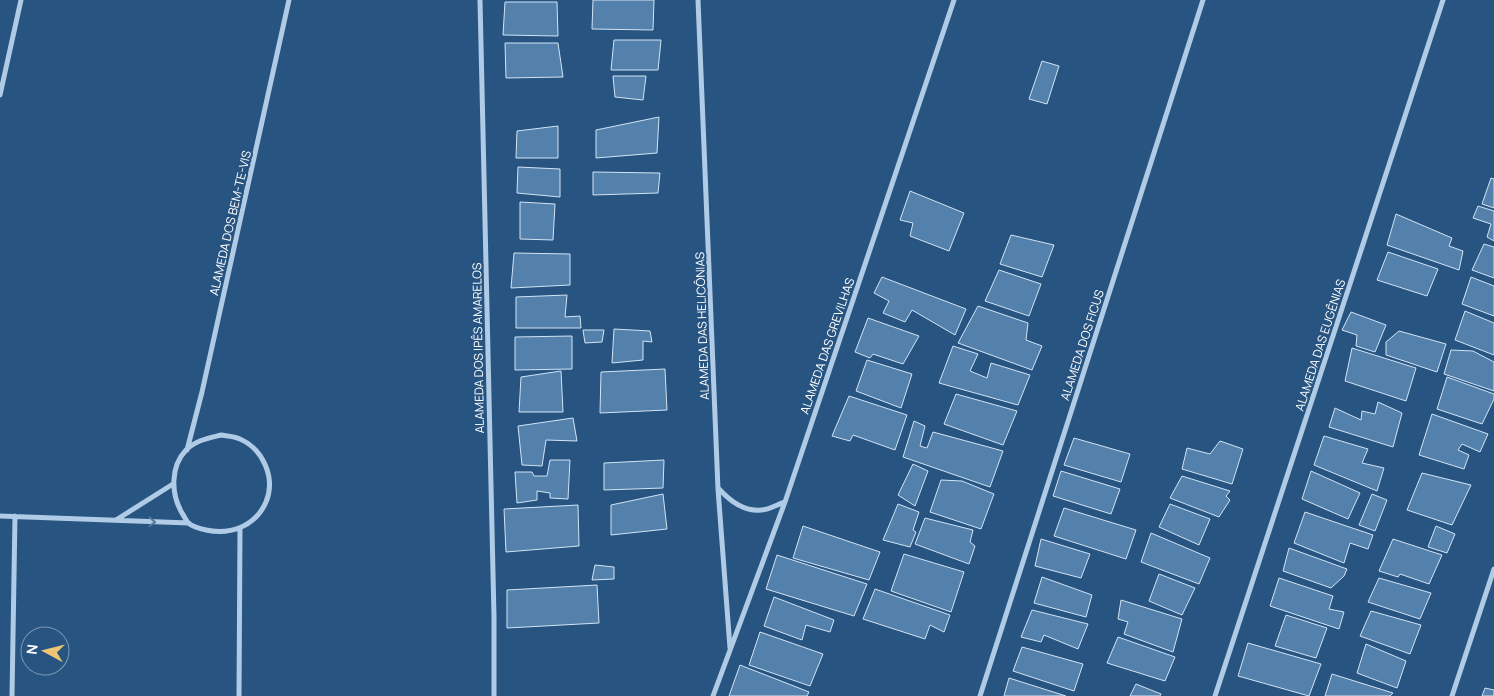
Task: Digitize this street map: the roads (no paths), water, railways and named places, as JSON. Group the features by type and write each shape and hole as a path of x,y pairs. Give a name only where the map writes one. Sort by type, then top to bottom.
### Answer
{"street":[{"path":"0,95 21,0"},
{"name":"ALAMEDA DOS BEM-TE-VIS","path":"186,450 206,373 289,0"},
{"name":"ALAMEDA DOS IPÊS AMARELOS","path":"480,0 494,617 494,696"},
{"name":"ALAMEDA DAS HELICÔNIAS","path":"698,0 718,489 730,651"},
{"name":"ALAMEDA DAS GREVILHAS","path":"713,696 785,502 954,0"},
{"name":"ALAMEDA DOS FICUS","path":"980,696 1203,0"},
{"name":"ALAMEDA DAS EUGÊNIAS","path":"1215,696 1443,0"},
{"path":"0,516 189,524 222,533 240,529 256,518 266,502 270,483 266,465 255,449 239,439 221,435 202,439 186,450 176,466 173,484 176,503 189,524"},
{"path":"115,520 173,484"},
{"path":"718,489 730,501 745,508 762,510 785,502"},
{"path":"12,696 15,516"},
{"path":"239,696 240,529"},
{"path":"1452,696 1494,569"}]}
